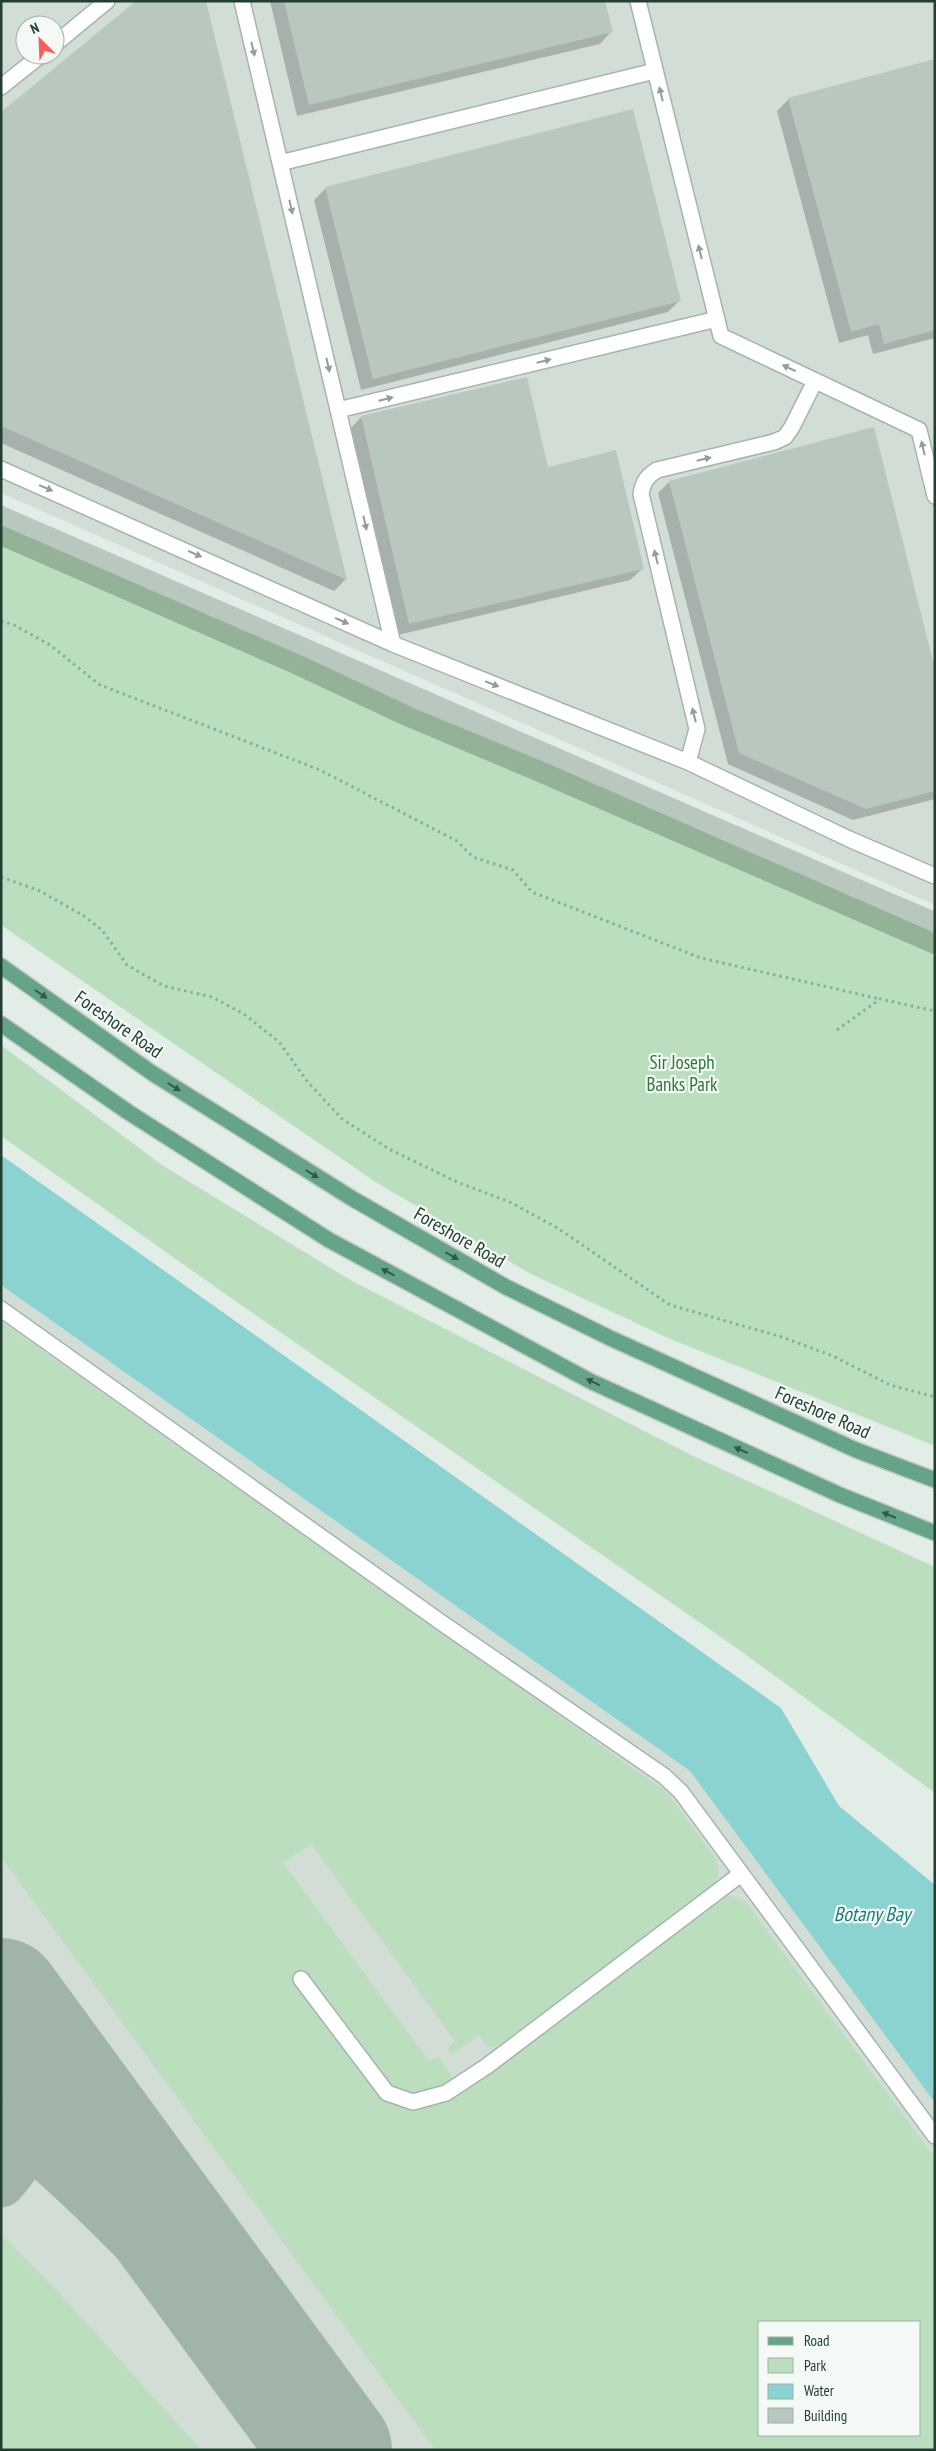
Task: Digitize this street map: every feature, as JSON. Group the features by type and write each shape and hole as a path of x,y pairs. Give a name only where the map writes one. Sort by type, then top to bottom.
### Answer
{"main road":[{"name":"Foreshore Road","path":"1,966 152,1073 353,1199 506,1286 610,1338 856,1450 935,1480"},
{"path":"1,1024 128,1112 329,1240 590,1381 840,1495 935,1533"}],"lane":[{"path":"65,36 108,1"},
{"path":"242,1 393,644"},
{"path":"638,1 721,336 919,430 935,496"},
{"path":"1,87 28,65"},
{"path":"280,163 655,71"},
{"path":"338,410 717,319"},
{"path":"688,762 697,729 641,494 642,487 648,475 657,470 774,442 785,437 815,381"},
{"path":"1,469 393,644 688,762 849,839 935,876"},
{"path":"1,1309 426,1612 664,1776 681,1792 935,2136"},
{"path":"302,1979 387,2094 413,2102 446,2093 487,2066 741,1874"}],"path":[{"path":"1,621 14,625 50,645 100,685 320,770 457,841 472,857 513,870 532,892 701,958 935,1012"},
{"path":"1,877 40,891 84,916 102,930 127,966 164,986 212,997 244,1014 279,1042 307,1080 342,1119 389,1149 457,1182 512,1203 559,1230 670,1305 782,1336 834,1356 890,1385 935,1396"},
{"path":"837,1030 880,999"}],"shaded area":[{"path":"1,1 935,1 935,905 1,493"},
{"path":"1,1285 690,1771 935,2103 935,2450 1,2450"}],"green space":[{"name":"Sir Joseph Banks Park","path":"1,507 784,848 935,911 935,1446 668,1338 531,1274 374,1181 1,925"},
{"path":"1,1045 162,1165 352,1281 691,1455 935,1567 935,1793 738,1649 251,1312 1,1136"},
{"path":"1,1321 667,1792 715,1858 718,1876 709,1891 500,2044 493,2047 487,2046 479,2035 452,2055 447,2049 455,2041 311,1844 283,1863 429,2061 438,2056 455,2081 426,2095 396,2093 299,1973 294,1977 369,2081 380,2093 427,2105 717,1898 732,1896 746,1902 935,2158 935,2450 435,2450 1,1857"},
{"path":"5,2238 62,2296 201,2450 1,2450 1,2240"}],"water":[{"name":"Botany Bay","path":"1,1155 781,1708 839,1806 935,1885 935,2103 690,1771 1,1285"}],"building":[{"path":"136,1 206,1 347,580 1,426 1,112 58,65 65,65 65,59"},
{"path":"284,1 605,1 613,32 309,105"},
{"path":"935,59 935,330 884,344 879,324 851,332 788,98"},
{"path":"633,109 681,301 373,379 325,187"},
{"path":"527,377 548,467 616,450 644,569 409,624 361,416"},
{"path":"874,427 935,669 935,791 866,809 739,753 669,481"},
{"path":"1,505 935,912 935,933 549,764 416,709 305,657 1,525"}],"taxiway":[{"path":"1,1998 20,2023 29,2040 35,2059 39,2096 31,2134 13,2168 1,2183"},
{"path":"1,2118 88,2195 169,2276 322,2450"}],"runway":[{"path":"1,1998 332,2450"}]}
